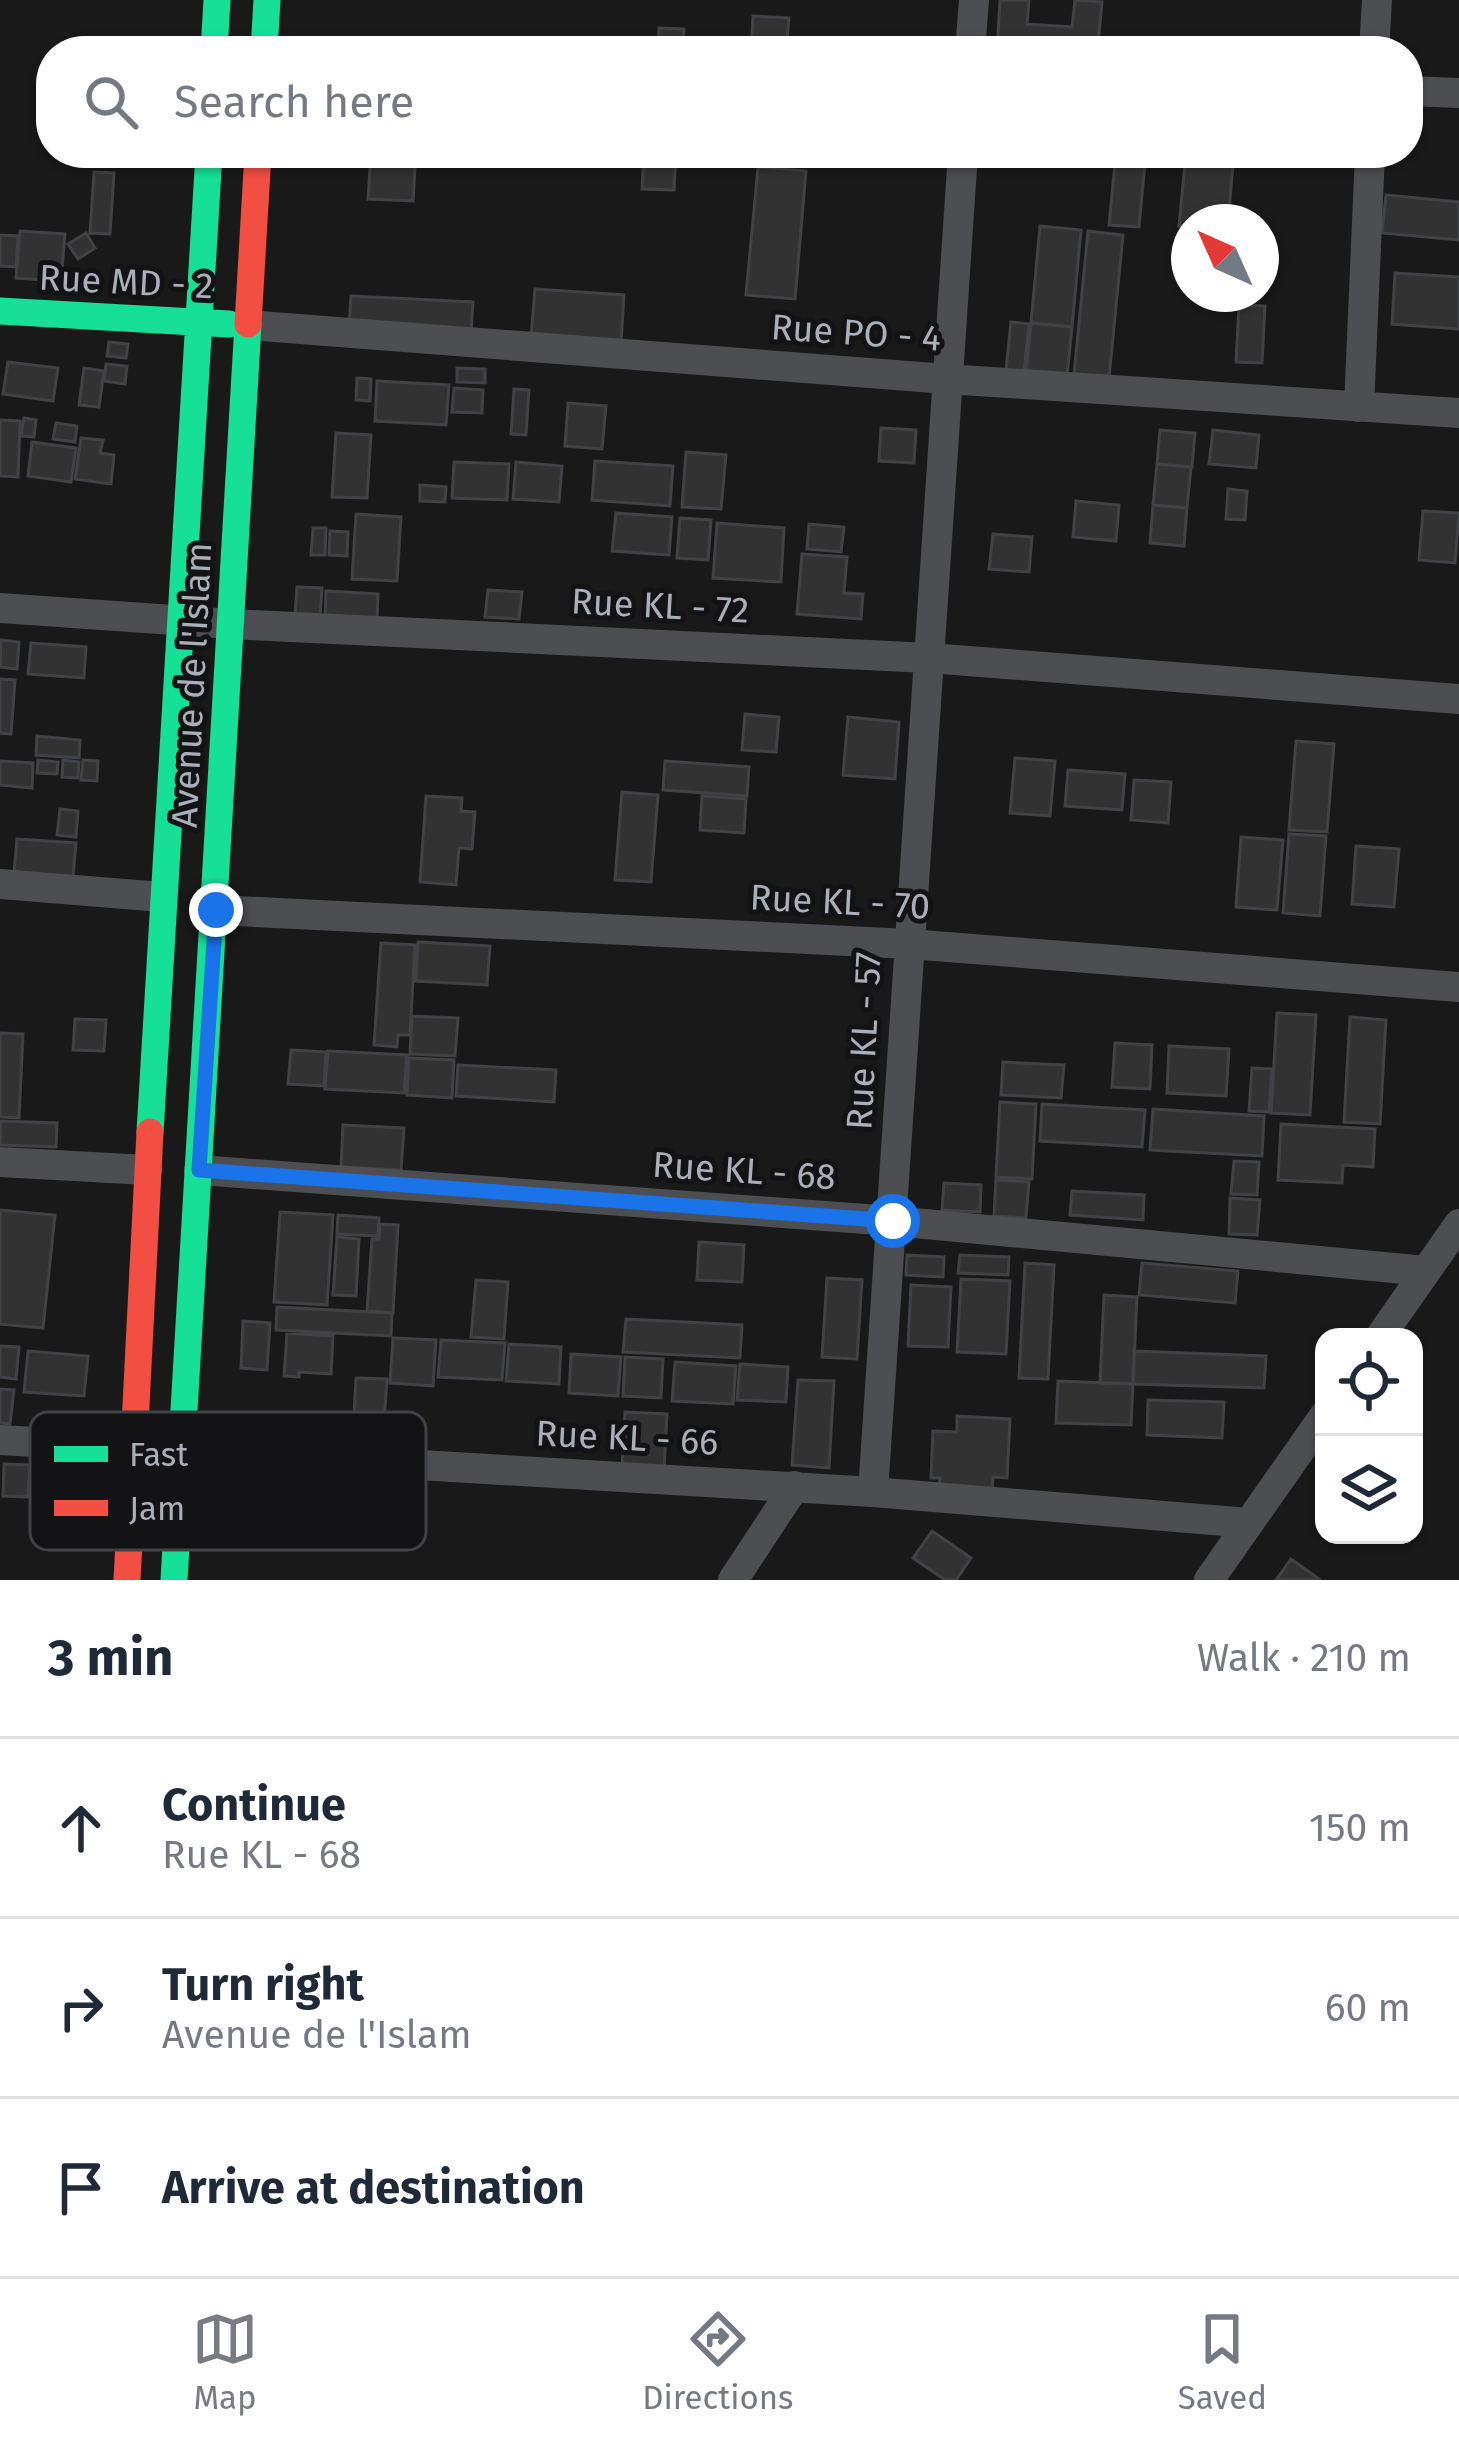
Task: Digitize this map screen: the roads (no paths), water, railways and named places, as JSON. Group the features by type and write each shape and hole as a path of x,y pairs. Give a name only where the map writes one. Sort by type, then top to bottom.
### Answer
{"main road":[{"path":"215,36 217,0"},
{"path":"265,36 267,0"},
{"name":"Avenue de l'Islam","path":"136,1412 208,168"},
{"name":"Avenue de l'Islam","path":"185,1412 257,168"},
{"name":"Rue MD - 2","path":"0,311 248,325"},
{"name":"Avenue de l'Islam","path":"127,1580 129,1550"},
{"name":"Avenue de l'Islam","path":"174,1580 176,1550"}],"street":[{"path":"971,36 974,0"},
{"path":"1375,36 1377,0"},
{"path":"1423,92 1459,93"},
{"name":"Rue KL - 57","path":"873,1492 962,168"},
{"path":"1359,407 1369,168"},
{"name":"Rue PO - 4","path":"248,325 1459,413"},
{"name":"Rue KL - 72","path":"0,608 929,658 1459,699"},
{"path":"0,884 163,897"},
{"name":"Rue KL - 70","path":"216,910 909,944 1459,987"},
{"path":"0,1162 148,1171"},
{"name":"Rue KL - 68","path":"199,1170 893,1221 1426,1271"},
{"path":"1386,1328 1459,1224"},
{"path":"1209,1580 1315,1429"},
{"name":"Rue KL - 66","path":"0,1440 30,1442"},
{"name":"Rue KL - 66","path":"426,1466 795,1486 1249,1523"},
{"path":"733,1580 795,1486"}]}
